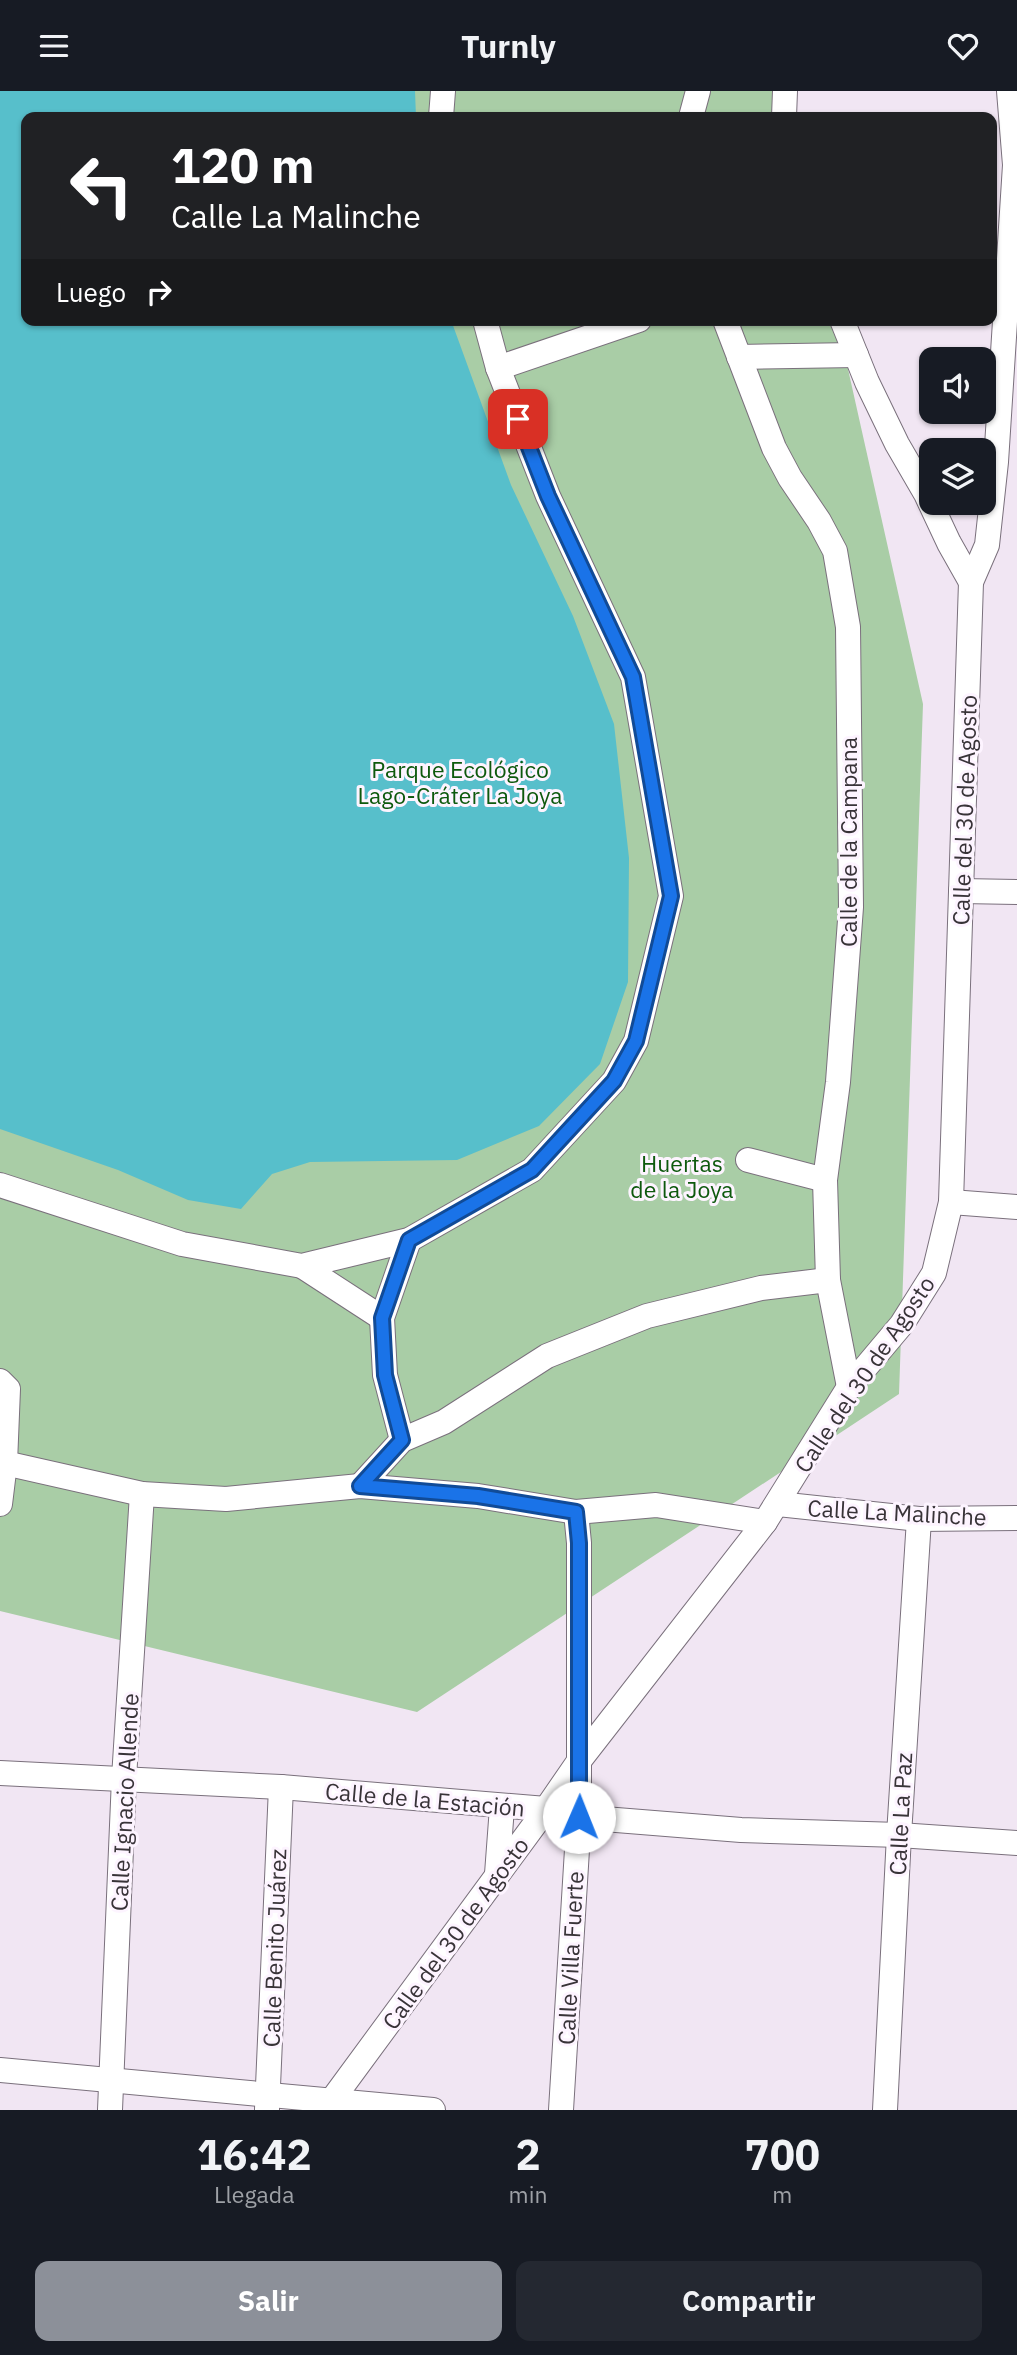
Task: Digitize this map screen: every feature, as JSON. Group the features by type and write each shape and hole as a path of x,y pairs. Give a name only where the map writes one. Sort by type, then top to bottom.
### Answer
{"street":[{"path":"442,112 443,91"},
{"path":"692,112 698,91"},
{"path":"784,112 785,91"},
{"path":"971,582 987,545 1003,367 1000,265 1015,165 1009,91"},
{"path":"302,1266 409,1240 532,1170 614,1081 636,1041 671,896 633,677 548,496 498,368 487,326"},
{"path":"498,368 621,326"},
{"name":"Calle de la Campana","path":"727,326 774,448 835,551 848,627 851,907 838,1082 825,1180 828,1280 849,1387"},
{"path":"844,326 897,444 971,582"},
{"path":"739,357 856,355"},
{"name":"Calle del 30 de Agosto","path":"332,2099 547,1809 579,1761 772,1513 849,1387 902,1324 934,1273 951,1202 971,582"},
{"path":"961,891 1017,892"},
{"path":"748,1160 825,1180"},
{"path":"0,1185 182,1244 302,1266 382,1318"},
{"path":"951,1202 1017,1206"},
{"path":"402,1440 385,1375 382,1318 409,1240"},
{"path":"360,1486 402,1440 443,1422 547,1356 647,1316 761,1288 828,1280"},
{"path":"0,1381 8,1389 0,1504"},
{"name":"Calle La Malinche","path":"2,1462 142,1494 226,1499 360,1486 478,1496 576,1512 656,1505 919,1519 1017,1518"},
{"name":"Calle Ignacio Allende","path":"110,2110 124,1779 142,1494"},
{"name":"Calle Villa Fuerte","path":"561,2110 579,1817 579,1543 576,1512"},
{"name":"Calle La Paz","path":"885,2110 919,1519"},
{"name":"Calle de la Estación","path":"0,1773 281,1787 547,1809 579,1817 741,1830 899,1835 1017,1843"},
{"name":"Calle Benito Juárez","path":"268,2102 281,1787"},
{"path":"497,1874 502,1807"},
{"path":"0,2070 111,2081 268,2102 332,2099 433,2110"}],"green space":[{"name":"Parque Ecológico Lago-Cráter La Joya","path":"0,91 785,91 790,112 21,112 21,326 838,326 923,704 899,1394 417,1712 0,1611"}],"water":[{"path":"0,91 415,91 416,112 21,112 21,326 453,326 511,485 573,616 614,724 629,858 628,982 600,1064 539,1126 457,1160 310,1162 272,1174 241,1209 188,1200 118,1170 0,1129"}],"route":[{"path":"518,419 548,496 633,677 671,896 636,1041 614,1081 532,1170 409,1240 382,1318 385,1375 402,1440 360,1486 478,1496 576,1512 579,1543 579,1817"}],"park label":[{"name":"Huertas de la Joya","path":"682,1176"}]}
